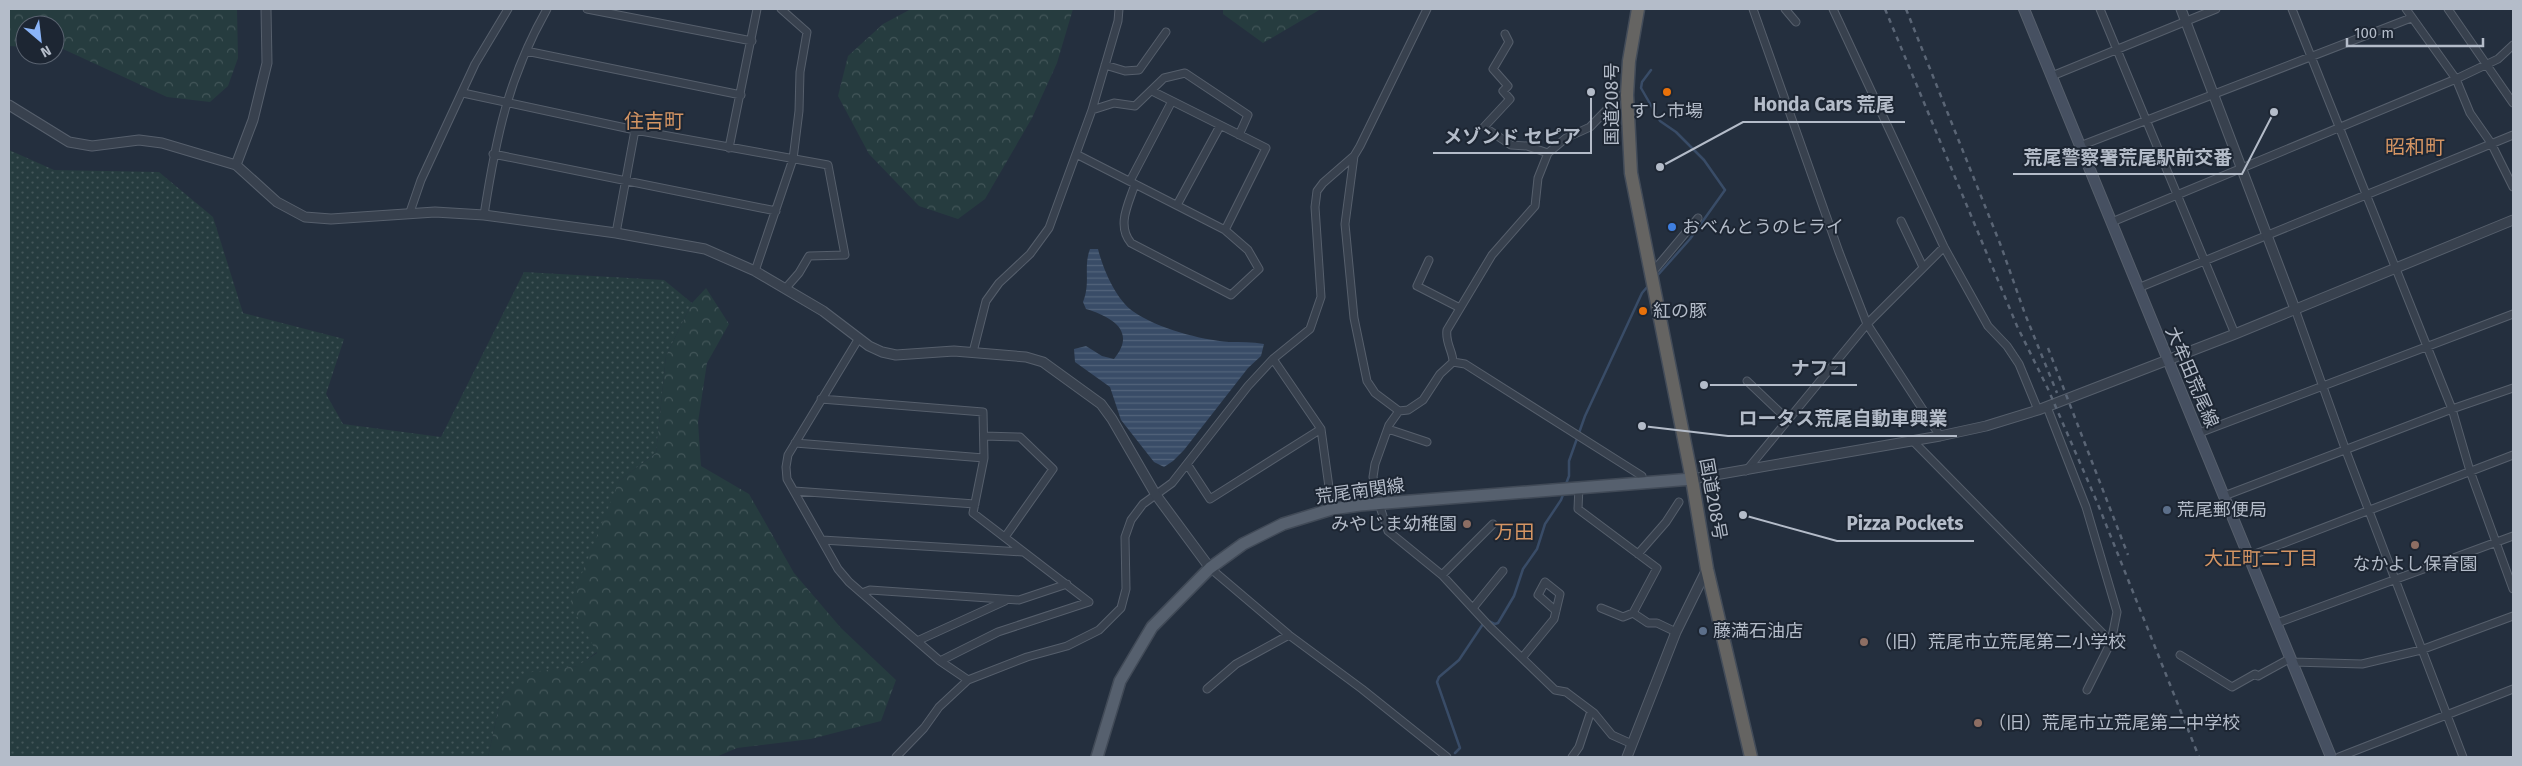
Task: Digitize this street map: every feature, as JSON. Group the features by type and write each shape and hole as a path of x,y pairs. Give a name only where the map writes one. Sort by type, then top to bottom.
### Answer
{"highway":[{"name":"国道208号","path":"1638,9 1629,61 1626,96 1631,173 1692,479 1707,569 1752,757"}],"main road":[{"name":"大牟田荒尾線","path":"2024,9 2331,757"},
{"name":"荒尾南関線","path":"1097,757 1120,681 1152,627 1210,568 1243,544 1283,524 1332,509 1580,486 1692,479"}],"street":[{"path":"236,165 253,120 267,63 266,9"},
{"path":"410,212 421,180 475,64 508,9"},
{"path":"484,215 493,154 506,102 526,50 547,9"},
{"path":"587,9 752,41"},
{"path":"729,148 757,9"},
{"path":"754,271 793,159 799,111 800,72 807,32 780,9"},
{"path":"973,352 986,301 999,283 1030,254 1049,228 1092,110 1119,9"},
{"path":"1427,9 1354,156 1345,224 1359,350 1367,381 1376,393 1399,410 1408,410 1424,400 1440,374 1453,362 1453,355 1446,339 1447,330 1492,255 1535,206 1538,178 1548,153 1566,138 1590,126 1620,96 1626,96"},
{"path":"1753,9 1839,252 1867,324 1940,436"},
{"path":"1785,9 1796,22"},
{"path":"1833,9 1944,247 1988,326 2007,346 2019,364 2042,409 2086,507 2117,612 2111,642 2087,690"},
{"path":"2100,9 2234,334"},
{"path":"2181,9 2295,309 2346,450 2397,579 2421,650 2463,757"},
{"path":"2052,76 2216,9"},
{"path":"2292,9 2394,268 2452,408 2470,471 2513,589"},
{"path":"2406,9 2456,78 2470,113 2491,144 2513,187"},
{"path":"2448,9 2513,103"},
{"path":"2080,146 2412,18"},
{"path":"1105,65 1124,71 1139,70 1166,32"},
{"path":"1505,34 1509,42 1508,47 1493,70 1508,86 1503,91 1510,99 1484,127 1511,145 1527,146 1548,153"},
{"path":"2112,222 2498,60 2513,45"},
{"path":"526,50 741,95"},
{"path":"1092,110 1114,103 1135,106 1164,78 1184,73 1248,115 1239,135"},
{"path":"1152,91 1266,148 1226,230"},
{"path":"463,93 635,130 828,165 845,255 809,256 799,273 785,289"},
{"path":"1076,154 1133,183 1177,205 1226,230 1248,250 1259,269 1231,296 1131,242 1124,230 1125,213 1133,183 1172,101"},
{"path":"9,105 25,113 52,133 80,145 92,146 139,140 162,143 236,165 277,202 305,217 331,219 410,212 484,215 616,233 705,249 754,271 823,311 859,338 882,352 896,355 954,350 1026,357 1044,362 1093,398 1112,419 1156,495 1210,568 1289,635 1362,689 1447,757"},
{"path":"1177,205 1220,126"},
{"path":"616,233 635,130"},
{"path":"2138,288 2202,260 2513,134"},
{"path":"493,154 776,211"},
{"path":"896,757 924,728 939,706 968,680 1027,657 1067,646 1098,630 1112,619 1120,608 1126,589 1124,537 1137,512 1143,504 1172,483 1248,386 1274,359 1310,329 1318,311 1321,297 1314,207 1317,191 1323,183 1354,156"},
{"path":"1650,273 1698,218"},
{"path":"1901,221 1924,267"},
{"path":"1692,479 1940,436 1986,426 2042,409 2167,361 2394,268 2513,222"},
{"path":"1746,471 1867,324 1944,247"},
{"path":"1430,260 1417,286 1460,308"},
{"path":"2199,433 2513,314"},
{"path":"859,338 788,455 787,479 838,569 862,594 940,661 968,680"},
{"path":"1274,359 1321,429 1332,509"},
{"path":"1453,362 1465,364 1577,433 1642,476 1640,482"},
{"path":"1747,381 1788,420"},
{"path":"2224,496 2452,408 2513,388"},
{"path":"821,399 983,412 984,458 973,513 1089,602 998,632 940,661"},
{"path":"1399,410 1388,428 1375,464 1373,477 1388,531 1442,575 1555,690 1566,692 1591,711 1612,735 1632,744"},
{"path":"1388,428 1427,442"},
{"path":"1187,464 1210,499 1321,429"},
{"path":"984,436 1020,438 1054,469 1005,537"},
{"path":"1913,441 2111,642"},
{"path":"795,443 984,458"},
{"path":"2250,556 2513,455"},
{"path":"1580,486 1578,509 1657,568 1634,613 1622,617 1601,608"},
{"path":"794,491 975,504"},
{"path":"1638,554 1666,522 1679,502"},
{"path":"1442,575 1493,524"},
{"path":"2277,624 2513,536"},
{"path":"822,540 1024,552"},
{"path":"1628,757 1676,632 1707,569"},
{"path":"1473,608 1503,571"},
{"path":"862,594 870,590 1018,600 1066,584"},
{"path":"917,641 1007,600"},
{"path":"1522,658 1554,619 1556,611"},
{"path":"1634,613 1648,623 1657,623 1676,632"},
{"path":"2180,655 2232,687 2255,674 2258,676 2292,660 2362,664 2421,650 2513,616"},
{"path":"1207,689 1236,664 1289,635"},
{"path":"2339,757 2446,714 2513,690"},
{"path":"1572,757 1579,747 1591,711"}],"green space":[{"path":"9,9 237,9 238,58 228,86 210,102 167,97 65,50 65,15 15,15 15,46 9,46"},
{"path":"911,9 1073,9 1057,63 1032,118 985,199 958,219 919,206 869,154 838,96 848,56 883,24"},
{"path":"1223,9 1321,9 1263,43 1223,14"},
{"path":"9,150 54,170 159,172 213,217 243,313 344,339 326,394 343,424 441,437 524,272 664,280 692,303 666,356 656,453 619,481 597,652 578,666 525,674 501,698 488,757 9,757"},
{"path":"706,288 729,324 707,363 698,422 701,466 749,494 794,573 841,628 896,680 881,721 811,739 737,748 716,757 488,757 501,698 525,673 577,666 597,653 570,603 619,481 656,453 666,356 692,303"}],"water":[{"path":"1090,249 1098,249 1107,275 1121,300 1127,307 1144,318 1167,328 1206,339 1264,344 1261,356 1248,368 1184,450 1164,467 1154,462 1121,420 1110,387 1075,362 1074,349 1086,346 1102,356 1114,359 1123,341 1122,333 1118,326 1105,316 1086,309 1083,302"}],"waterway":[{"path":"1651,70 1642,82 1641,88 1660,121 1676,132 1704,160 1725,190 1690,239 1657,276"},
{"path":"1566,484 1569,476 1569,461 1585,416 1642,293 1648,286"},
{"path":"1455,753 1460,748 1437,682 1439,677 1459,660 1483,624 1489,621 1495,624 1498,623 1514,596 1523,569 1537,549 1545,524 1561,500 1564,492"}],"railway":[{"path":"1885,9 2017,326 2048,389 2097,502 2199,757"},
{"path":"1906,9 2001,246 2025,314 2057,393"},
{"path":"2048,348 2128,555"}],"place":[{"name":"メゾンド セピア","path":"1591,92"},
{"name":"すし市場","path":"1667,92"},
{"name":"荒尾警察署荒尾駅前交番","path":"2274,112"},
{"name":"Honda Cars 荒尾","path":"1660,167"},
{"name":"おべんとうのヒライ","path":"1672,227"},
{"name":"紅の豚","path":"1643,311"},
{"name":"ナフコ","path":"1704,385"},
{"name":"ロータス荒尾自動車興業","path":"1642,426"},
{"name":"荒尾郵便局","path":"2167,510"},
{"name":"Pizza Pockets","path":"1743,515"},
{"name":"みやじま幼稚園","path":"1467,524"},
{"name":"なかよし保育園","path":"2415,545"},
{"name":"藤満石油店","path":"1703,631"},
{"name":"（旧）荒尾市立荒尾第二小学校","path":"1864,642"},
{"name":"（旧）荒尾市立荒尾第二中学校","path":"1978,723"}],"district":[{"name":"住吉町","path":"654,121"},
{"name":"昭和町","path":"2415,147"},
{"name":"万田","path":"1514,532"},
{"name":"大正町二丁目","path":"2261,558"}]}
